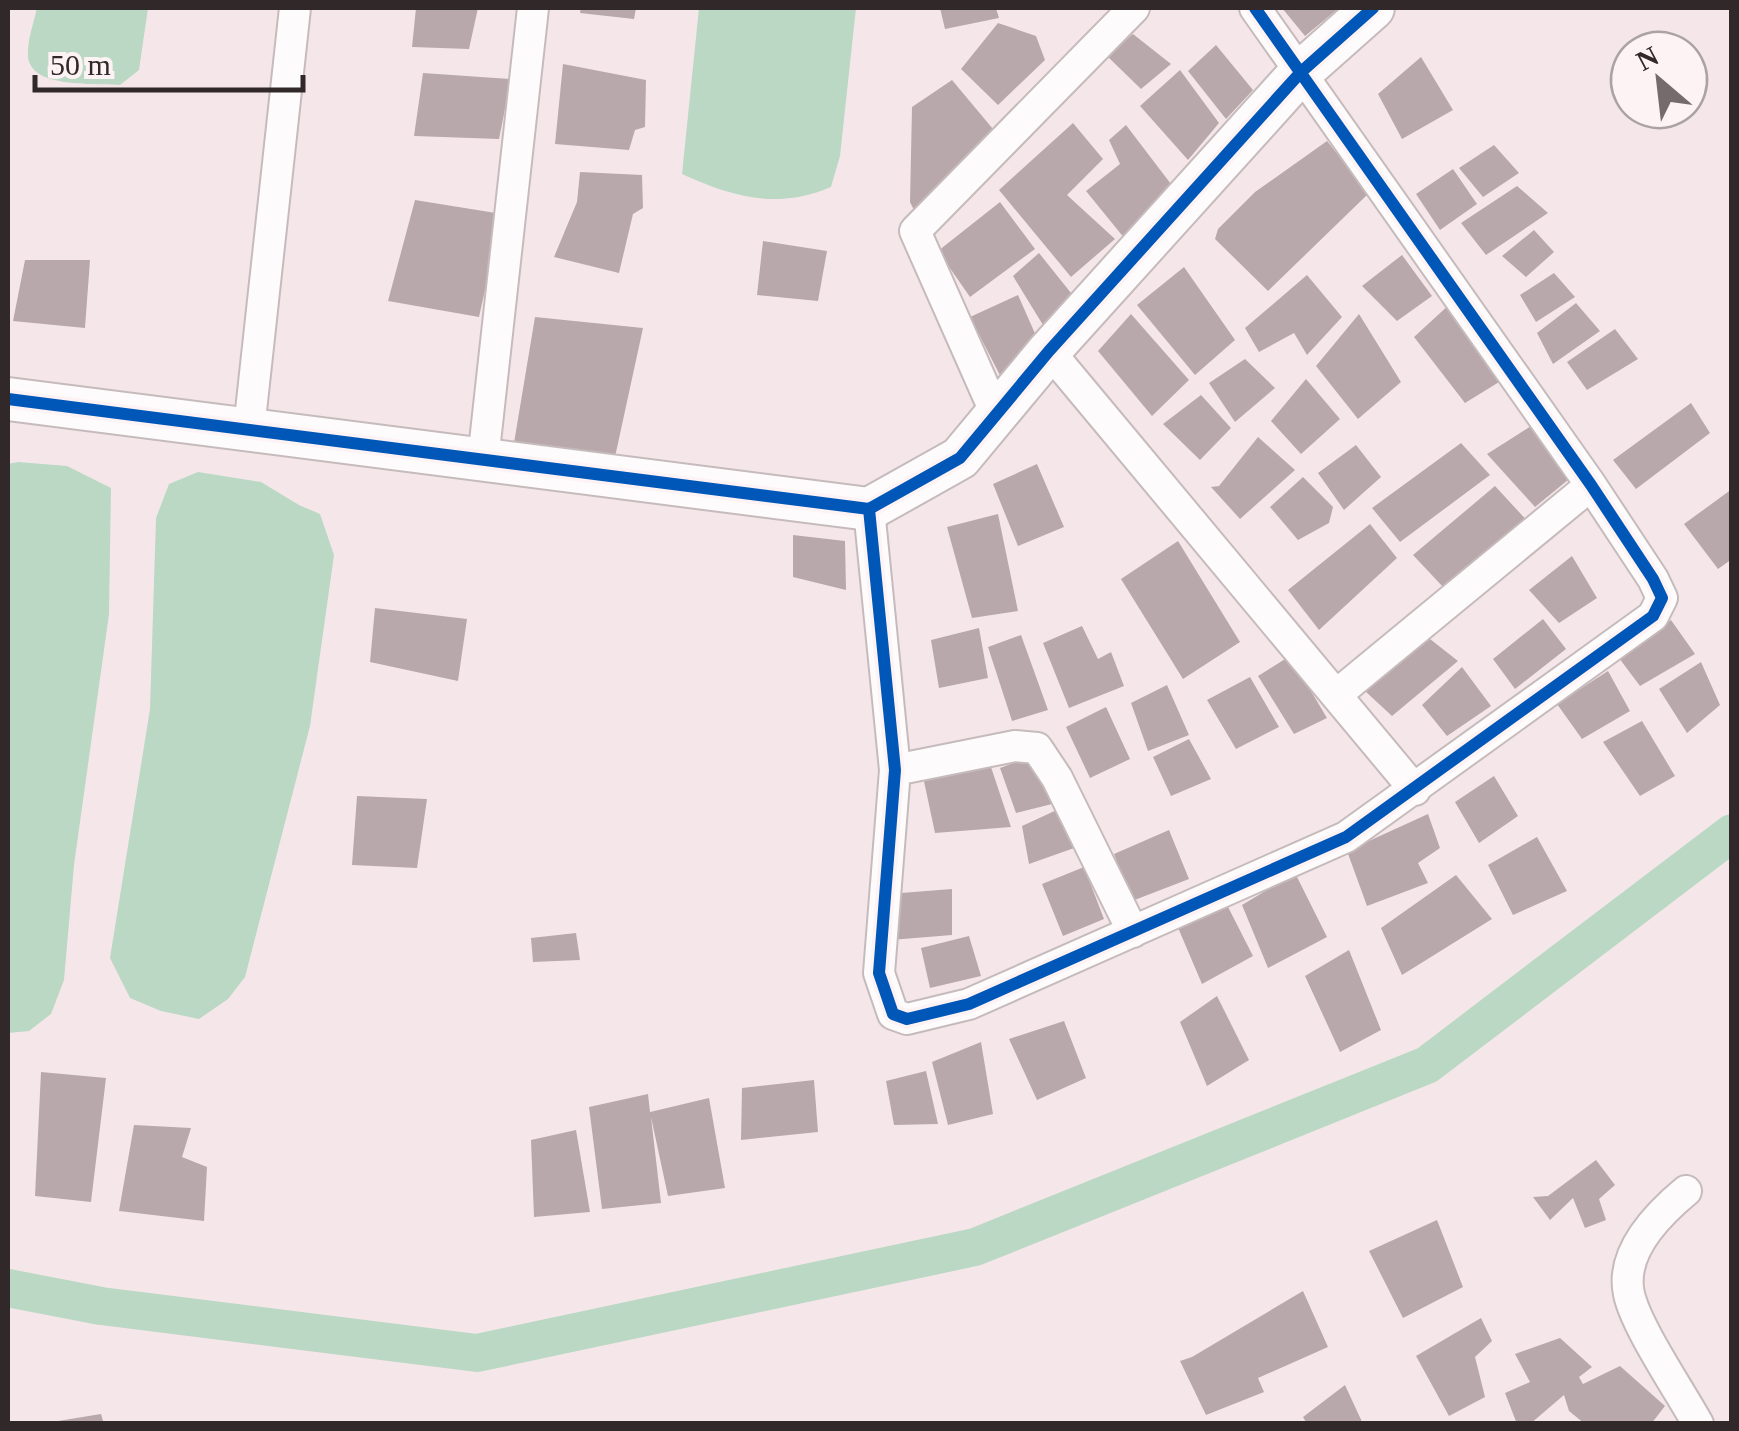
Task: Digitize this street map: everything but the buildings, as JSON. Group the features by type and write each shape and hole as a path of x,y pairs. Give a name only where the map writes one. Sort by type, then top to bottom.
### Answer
{"street":[{"path":"249,428 294,8"},
{"path":"483,460 533,8"},
{"path":"996,414 915,231 1134,8"},
{"path":"869,509 895,770 879,973 892,1014 907,1019 969,1004 1346,837 1654,616 1662,598 1653,578 1255,8"},
{"path":"8,399 869,509 960,458 1049,351 1301,72 1372,8"},
{"path":"1049,351 1414,790"},
{"path":"1336,695 1591,485"},
{"path":"895,770 1015,746 1037,748 1134,932"},
{"path":"1686,1191 1658,1215 1632,1257 1628,1292 1698,1424"}],"shaded area":[{"path":"37,8 148,8 139,70 120,85 65,82 40,74 28,56"},
{"path":"699,8 856,8 840,156 831,187 792,198 755,198 682,174"},
{"path":"8,464 67,466 111,488 109,614 74,865 64,980 51,1014 29,1031 8,1033"},
{"path":"198,472 261,482 320,514 334,555 310,726 245,977 228,999 199,1019 161,1011 130,998 110,958 150,709 156,518 169,484"}],"waterway":[{"path":"8,1288 101,1306 477,1353 975,1247 1427,1065 1732,833"}],"cycle path":[{"path":"869,509 895,770 879,973 893,1014 907,1019 969,1004 1346,837 1653,616 1662,598 1653,579 1255,8"},
{"path":"8,399 869,509 960,458 1049,351 1301,72 1373,8"}]}
